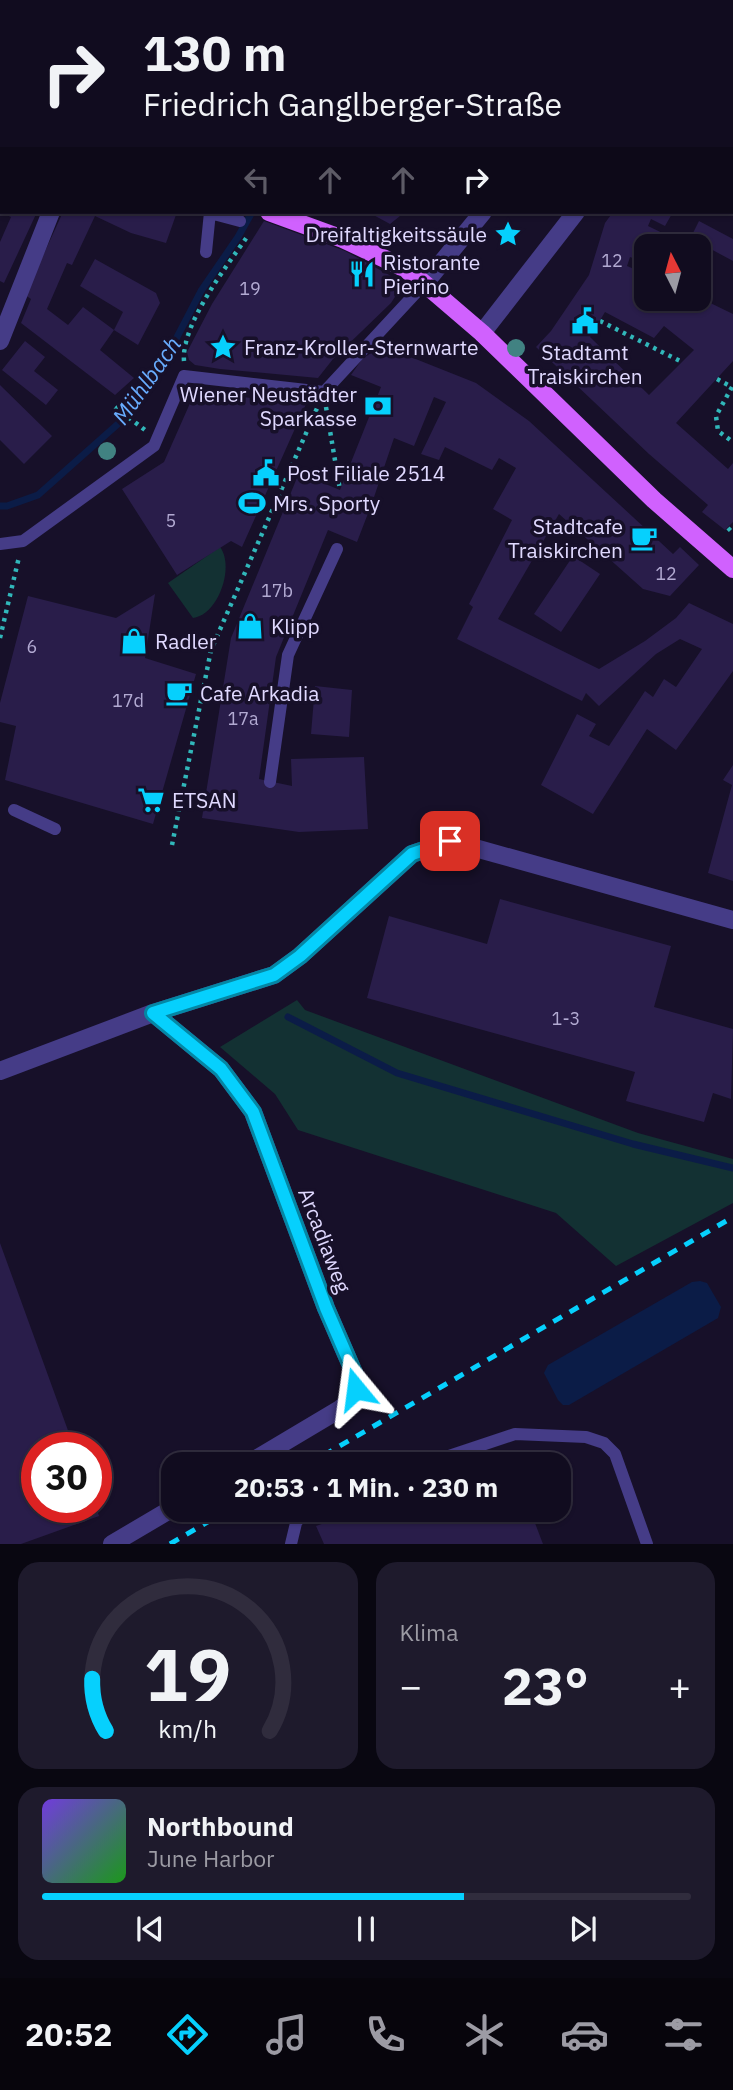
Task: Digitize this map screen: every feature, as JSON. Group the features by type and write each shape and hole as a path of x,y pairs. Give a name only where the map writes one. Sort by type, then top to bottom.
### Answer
{"main road":[{"path":"279,214 380,256 425,283 482,333 654,500 733,569"}],"street":[{"path":"0,341 50,214"},
{"path":"425,283 481,214"},
{"path":"482,333 574,214"},
{"path":"0,1070 153,1013 274,975 300,956 412,854 450,841 733,920"},
{"name":"Arcadiaweg","path":"153,1013 221,1069 253,1112 326,1308 355,1375 356,1389 348,1402 268,1452"},
{"path":"112,1544 161,1515"}],"lane":[{"path":"206,252 210,214"},
{"path":"217,214 240,221"},
{"path":"0,544 23,541 154,446 184,376 324,392 425,283"},
{"path":"270,782 288,654 337,549"},
{"path":"14,810 55,829"},
{"path":"461,1452 515,1434 586,1437 604,1443 615,1454 647,1544"},
{"path":"290,1544 297,1522"}],"path":[{"path":"184,376 183,350 206,294 248,235"},
{"path":"600,321 682,362"},
{"path":"717,379 733,386 716,416 718,431 733,442"},
{"path":"324,392 340,490"},
{"path":"172,845 211,650 324,392"},
{"path":"115,407 131,421"},
{"path":"728,528 733,533"},
{"path":"0,638 23,541"}],"green space":[{"path":"220,547 226,566 222,589 210,608 193,618 168,583"},
{"path":"297,1000 305,1010 638,1133 733,1159 733,1203 616,1266 556,1213 298,1130 275,1094 220,1047"}],"water":[{"path":"692,1282 707,1283 721,1307 718,1318 569,1405 563,1405 558,1400 544,1373 548,1365"}],"building":[{"path":"4,214 36,214 4,283 0,281 0,242 11,217"},
{"path":"62,214 176,214 166,243 131,233 95,216 72,265 67,263 47,309 68,325 83,307 114,330 100,350 134,378 115,395 21,323 31,299 25,295"},
{"path":"372,214 402,214 390,224"},
{"path":"612,214 672,214 665,226 651,219 648,226 664,234 634,234 634,258 630,257 627,266 634,269 634,312 710,312 711,303 733,314 733,361 676,423 728,469 733,463 733,522 725,530 702,512 708,505 649,454 536,347 551,331 589,275 605,223","holes":["605,312 654,338 664,326 694,350 649,395 590,337"]},
{"path":"264,221 345,251 404,283 391,303 333,359 318,378 220,369 195,365 189,360 187,352 212,304"},
{"path":"699,221 733,239 733,261 711,249 711,234 692,234"},
{"path":"95,259 156,293 160,303 138,345 114,330 123,312 80,286"},
{"path":"25,341 45,357 34,371 58,390 46,405 2,370"},
{"path":"379,348 388,348 476,383 529,421 673,554 680,547 699,565 670,596 643,589 559,514 498,619 599,669 645,641 676,618 689,603 733,624 733,671 676,750 647,729 593,814 541,785 577,714 596,724 589,736 609,746 645,691 653,697 664,679 676,687 702,649 680,639 656,654 599,706 586,693 582,701 457,639 473,607 469,604 512,520 493,509 516,468 499,458 492,470 445,447 439,460 421,454 446,402 434,397 414,446 394,438 357,542 328,530 276,657 259,779 292,786 291,759 364,757 368,829 299,832 202,818 231,638 299,473 340,490 381,387 351,375 362,359"},
{"path":"0,385 52,436 24,464 0,440"},
{"path":"195,392 306,404 242,547 231,541 177,575 122,489 164,462"},
{"path":"573,556 600,574 561,632 534,614"},
{"path":"155,594 145,658 196,674 153,824 5,780 16,726 0,722 0,703 28,596 116,618"},
{"path":"315,686 352,690 349,737 311,734"},
{"path":"733,765 733,881 708,873 732,785 723,780"},
{"path":"500,899 671,946 654,1007 733,1029 731,1099 713,1093 704,1122 626,1101 635,1072 367,998 389,916 487,944"},
{"path":"0,1243 69,1432 21,1432 21,1523 80,1523 21,1544 0,1544"},
{"path":"328,1522 535,1522 543,1544 324,1544 316,1526"}],"waterway":[{"name":"Mühlbach","path":"0,506 38,495 119,423 175,341 201,291 251,214"},
{"path":"288,1017 397,1073 633,1144 733,1168"}],"railway":[{"path":"329,1452 733,1217"},
{"path":"170,1544 208,1522"}],"place":[{"name":"Dreifaltigkeitssäule","path":"508,234"},
{"name":"Ristorante Pierino","path":"362,274"},
{"name":"Stadtamt Traiskirchen","path":"585,321"},
{"name":"Franz-Kroller-Sternwarte","path":"223,347"},
{"name":"Wiener Neustädter Sparkasse","path":"378,406"},
{"name":"Post Filiale 2514","path":"266,473"},
{"name":"Mrs. Sporty","path":"252,503"},
{"name":"Stadtcafe Traiskirchen","path":"644,538"},
{"name":"Klipp","path":"250,626"},
{"name":"Radler","path":"134,641"},
{"name":"Cafe Arkadia","path":"179,693"},
{"name":"ETSAN","path":"151,800"}],"route":[{"path":"356,1389 355,1375 326,1308 253,1112 221,1069 153,1013 274,975 300,956 412,854 450,841"}]}
